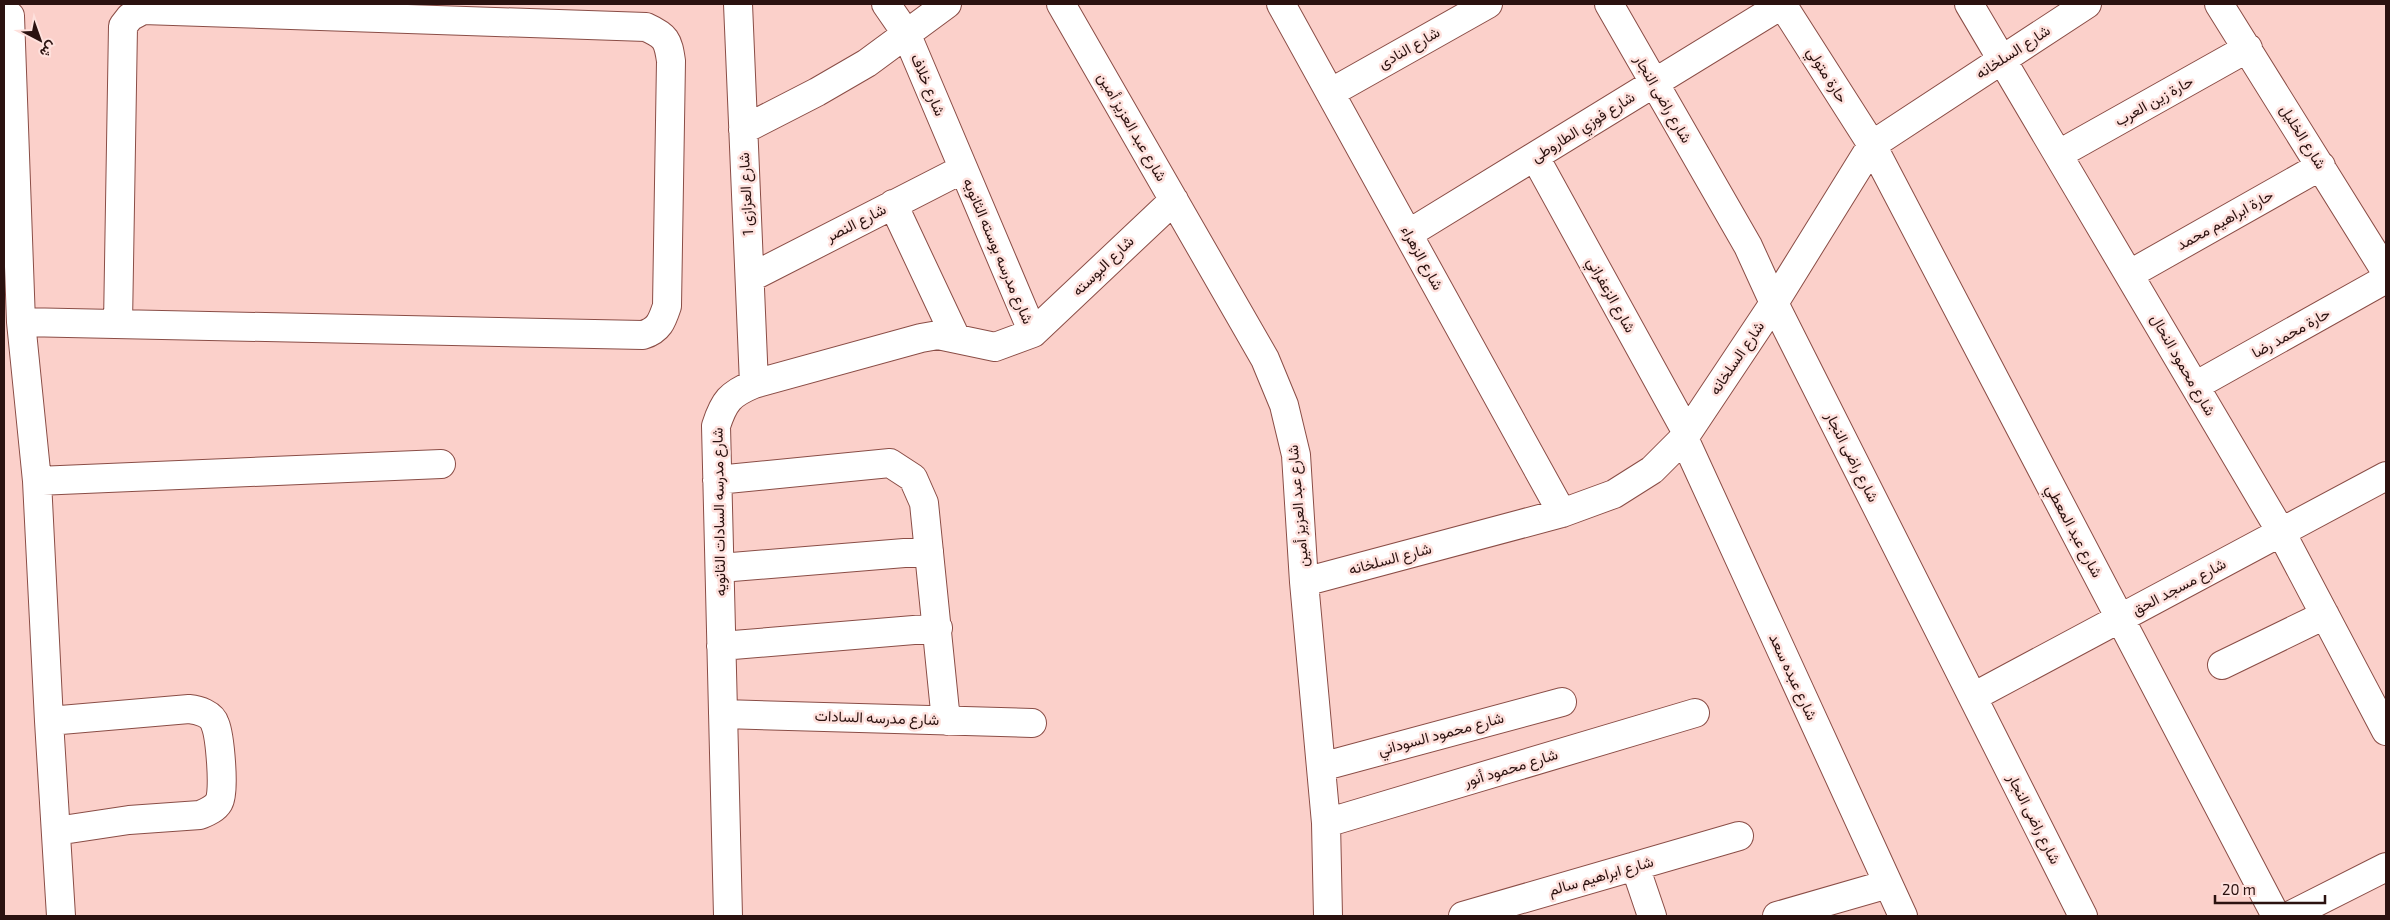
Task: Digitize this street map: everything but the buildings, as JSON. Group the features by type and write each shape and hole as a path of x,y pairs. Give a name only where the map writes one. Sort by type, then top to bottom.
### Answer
{"street":[{"name":"شارع العزازى 1","path":"738,4 754,384"},
{"name":"شارع خلاف","path":"886,4 906,34 963,169"},
{"path":"743,130 817,92 866,63 947,4"},
{"name":"شارع عبد العزيز أمين","path":"1061,4 1265,359 1284,405 1296,455 1304,582 1326,823 1328,916"},
{"name":"شارع الزهراء","path":"1282,4 1562,513"},
{"name":"شارع النادى","path":"1330,93 1488,4"},
{"name":"شارع راضى النجار","path":"1609,4 1748,246 1774,303 2083,916"},
{"name":"شارع فوزي الطاروطى","path":"1408,234 1782,4"},
{"name":"حارة متولي","path":"1782,4 1872,145"},
{"name":"شارع محمود النحال","path":"1969,4 2281,532 2386,731"},
{"name":"شارع السلخانه","path":"1304,582 1562,513 1614,494 1652,470 1685,436 1774,303 1872,145 2087,4"},
{"name":"شارع الخليل","path":"2219,4 2386,272"},
{"path":"21,322 643,335 652,333 660,325 667,306 670,61 668,44 661,34 646,27 143,10 130,17 123,26 118,324"},
{"path":"10,16 21,322 37,481 61,916"},
{"name":"حارة زين العرب","path":"2059,154 2248,48"},
{"name":"شارع عبد المعطي","path":"1872,145 2276,916"},
{"name":"شارع الزعفراني","path":"1535,156 1685,436"},
{"name":"حارة ابراهيم محمد","path":"2130,274 2321,166"},
{"name":"شارع النصر","path":"750,278 963,169"},
{"name":"شارع مدرسه بوسته الثانويه","path":"963,169 1033,333"},
{"name":"شارع البوسته","path":"1033,333 1174,200"},
{"path":"894,204 956,338"},
{"name":"حارة محمد رضا","path":"2195,386 2386,279"},
{"name":"شارع مدرسه السادات الثانويه","path":"728,916 716,426 722,407 736,392 754,384 921,338 938,335 995,347 1033,333"},
{"name":"شارع عبده سعد","path":"1685,436 1903,916"},
{"path":"718,480 890,463 913,478 924,503 946,721"},
{"path":"37,481 441,464"},
{"name":"شارع مسجد الحق","path":"1973,697 2281,532 2385,481"},
{"path":"720,568 929,551"},
{"path":"2222,665 2325,615"},
{"path":"722,646 938,628"},
{"name":"شارع محمود السوداني","path":"1321,766 1562,702"},
{"path":"49,721 190,709 199,710 215,723 221,765 222,793 219,802 209,811 200,815 129,820 56,831"},
{"name":"شارع محمود أنور","path":"1326,823 1695,713"},
{"name":"شارع مدرسه السادات","path":"723,714 1032,723"},
{"name":"شارع ابراهيم سالم","path":"1463,916 1738,836"},
{"path":"1635,866 1652,916"},
{"path":"2290,916 2386,868"},
{"path":"1777,916 1888,884"}]}
